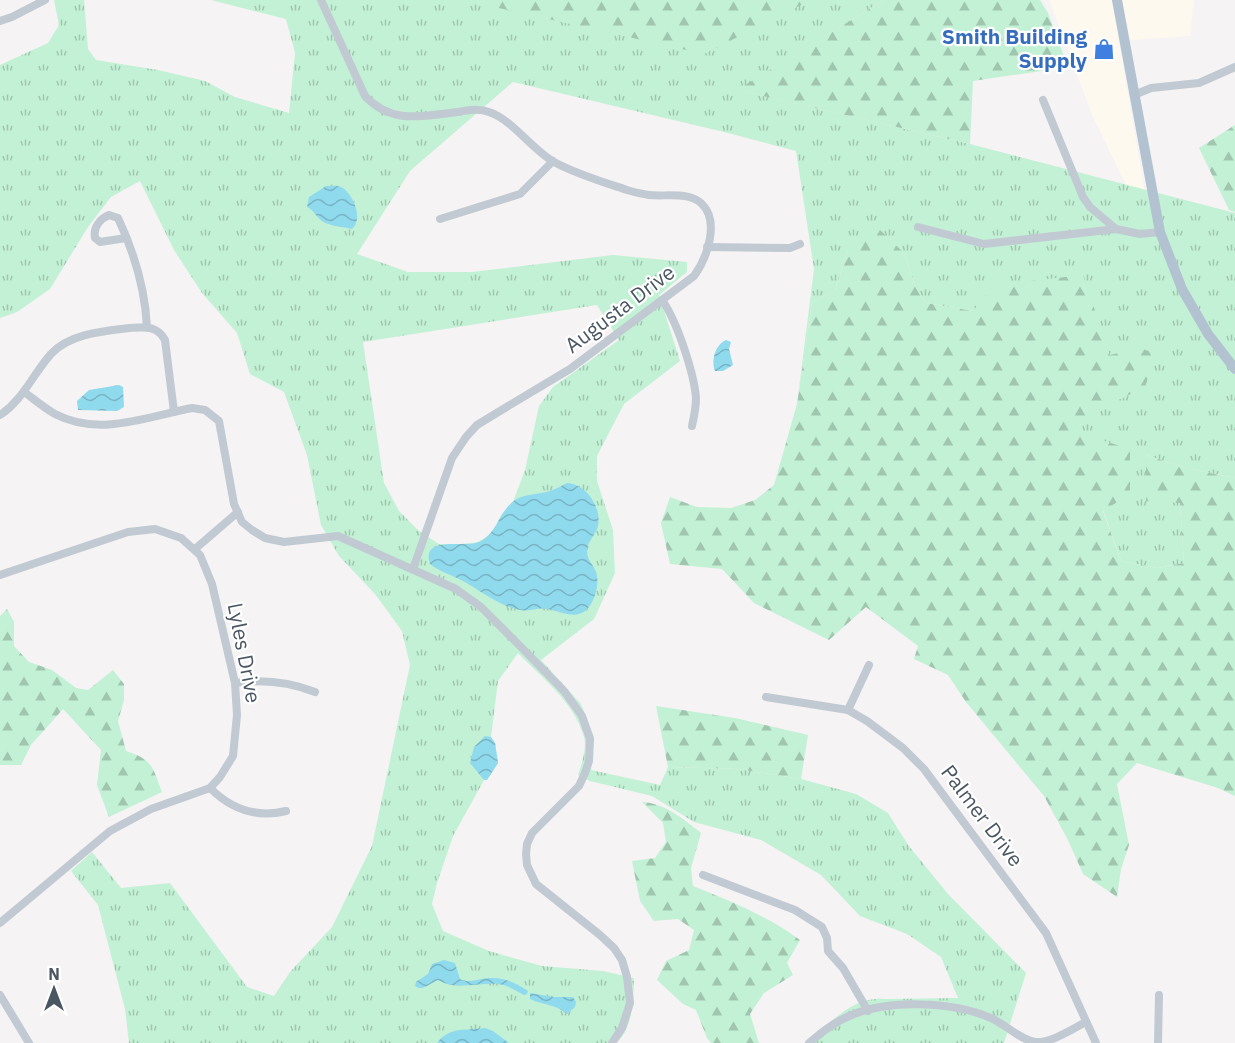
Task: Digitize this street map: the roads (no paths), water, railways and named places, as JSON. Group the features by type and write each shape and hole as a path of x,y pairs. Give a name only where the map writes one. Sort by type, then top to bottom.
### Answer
{"main road":[{"path":"1117,0 1161,232 1182,289 1208,334 1235,369"}],"street":[{"path":"0,21 12,18 45,0"},
{"name":"Augusta Drive","path":"321,0 364,96 374,106 385,112 404,117 475,109 490,112 553,161 628,190 648,195 692,198 701,203 710,219 711,228 707,247 694,276 570,369 477,425 466,437 452,458 413,569"},
{"path":"1134,95 1151,88 1199,82 1232,67 1235,59"},
{"path":"1042,100 1083,197 1090,207 1116,229"},
{"path":"440,219 520,194 553,161"},
{"path":"918,227 984,244 1116,229 1140,234 1161,232"},
{"path":"126,238 145,298 147,327"},
{"path":"707,247 790,248 800,244"},
{"path":"663,300 670,311 694,386 696,407 692,426"},
{"path":"0,416 24,392 58,347 96,332 147,327 159,331 165,340 174,412"},
{"path":"24,392 54,414 87,425 117,425 174,412 200,409 211,414 219,421 234,504 242,522 265,538 285,542 338,536 456,589 481,607 564,691 582,716 590,750 585,773 579,786 532,834 527,844 527,865 536,884 600,935 614,948 622,960 627,977 630,1003 622,1028 612,1043"},
{"path":"195,549 238,512"},
{"name":"Lyles Drive","path":"0,575 128,531 155,529 169,532 195,549 204,563 212,584 235,683 237,715 233,756 210,788"},
{"path":"848,710 869,665"},
{"path":"235,683 259,680 277,682 293,684 315,692"},
{"name":"Palmer Drive","path":"766,697 848,710 903,748 924,769 1046,933 1096,1043"},
{"path":"0,923 110,831 151,809 210,788 229,804 253,813 274,814 286,810"},
{"path":"704,874 795,910 822,927 828,951 843,968 868,1011"},
{"path":"0,995 29,1043"},
{"path":"1158,1043 1159,996"},
{"path":"809,1043 836,1022 856,1013 910,1005 957,1007 994,1019 1034,1042 1050,1040 1086,1022"}],"water":[{"path":"326,186 341,187 353,200 357,219 352,229 325,223 307,207 309,197"},
{"path":"726,340 731,342 729,349 733,365 723,371 715,371 713,362 715,353 719,345"},
{"path":"119,385 123,387 124,407 117,411 78,410 77,401 89,390"},
{"path":"567,483 574,484 586,492 595,504 599,519 587,551 596,572 597,587 592,602 582,613 572,615 544,609 512,608 497,602 430,564 431,549 446,544 479,542 490,534 505,510 515,500 523,496 550,491"},
{"path":"485,736 491,737 495,743 498,763 487,780 484,780 470,763 474,747"},
{"path":"444,960 455,963 460,979 467,981 490,978 505,980 528,991 527,994 524,995 498,984 460,986 438,980 424,988 415,986 416,982 428,974 432,964"},
{"path":"530,993 573,997 576,1002 575,1007 567,1014 558,1008 530,999"},
{"path":"485,1028 509,1043 437,1043 447,1034 459,1030"}],"place":[{"name":"Smith Building Supply","path":"1104,49"}]}
